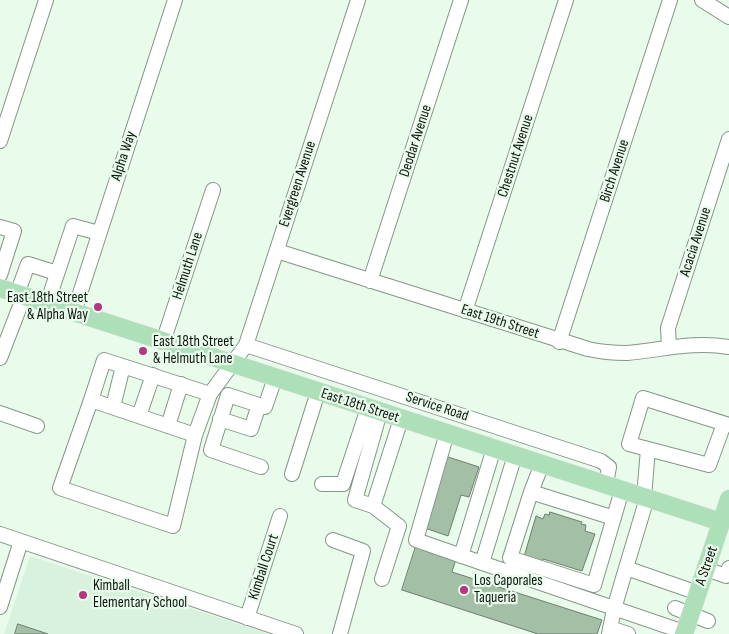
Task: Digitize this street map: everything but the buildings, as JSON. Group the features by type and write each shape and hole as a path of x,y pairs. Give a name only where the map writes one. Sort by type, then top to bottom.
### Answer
{"main road":[{"name":"East 18th Street","path":"0,288 725,524"},
{"name":"A Street","path":"684,633 683,611 698,593 725,524 729,498"}],"street":[{"path":"0,141 4,115 46,0"},
{"name":"Alpha Way","path":"74,312 175,0"},
{"name":"Evergreen Avenue","path":"91,400 60,488 173,526 195,434 210,394 246,345 358,0"},
{"name":"Deodar Avenue","path":"370,281 461,0"},
{"name":"Chestnut Avenue","path":"465,311 566,0"},
{"name":"Birch Avenue","path":"559,342 670,0"},
{"path":"702,0 729,17"},
{"name":"Acacia Avenue","path":"669,347 668,328 729,138"},
{"name":"Helmuth Lane","path":"163,342 213,190"},
{"path":"47,304 73,226 99,232"},
{"path":"0,227 14,231 0,274"},
{"name":"East 19th Street","path":"277,251 588,350 626,353 696,345 729,347"},
{"path":"1,353 6,327 21,295 28,264 57,273"},
{"name":"Service Road","path":"246,345 601,461 609,467 614,487"},
{"path":"195,434 91,400 104,360 210,394"},
{"path":"113,407 123,366"},
{"path":"139,416 153,375"},
{"path":"261,467 211,450 228,395 265,407 275,378"},
{"path":"168,426 181,384"},
{"path":"292,474 318,392"},
{"path":"643,398 727,424 709,465 629,444 643,398"},
{"path":"220,420 251,429 259,405"},
{"path":"322,484 343,484 374,410"},
{"path":"374,410 355,500 373,506 400,526 382,579"},
{"path":"0,413 37,426"},
{"path":"373,506 401,419"},
{"path":"447,433 416,540 684,633"},
{"path":"461,556 494,448"},
{"path":"628,634 610,631 614,609 646,497 648,449"},
{"path":"482,563 515,455"},
{"path":"542,464 510,558 594,585 614,518 614,487"},
{"path":"531,492 614,518"},
{"name":"Kimball Court","path":"247,618 280,516"},
{"path":"0,534 296,634"},
{"path":"333,540 363,551 340,634"},
{"path":"0,607 21,541"},
{"path":"626,568 698,593"},
{"path":"706,569 728,572"},
{"path":"683,611 708,621"}],"shaded area":[{"name":"Kimball Elementary School","path":"30,556 269,634 4,634"}],"place":[{"name":"East 18th Street & Alpha Way","path":"98,307"},
{"name":"East 18th Street & Helmuth Lane","path":"143,351"},
{"name":"Los Caporales Taqueria","path":"464,590"},
{"name":"Kimball Elementary School","path":"83,595"}]}
